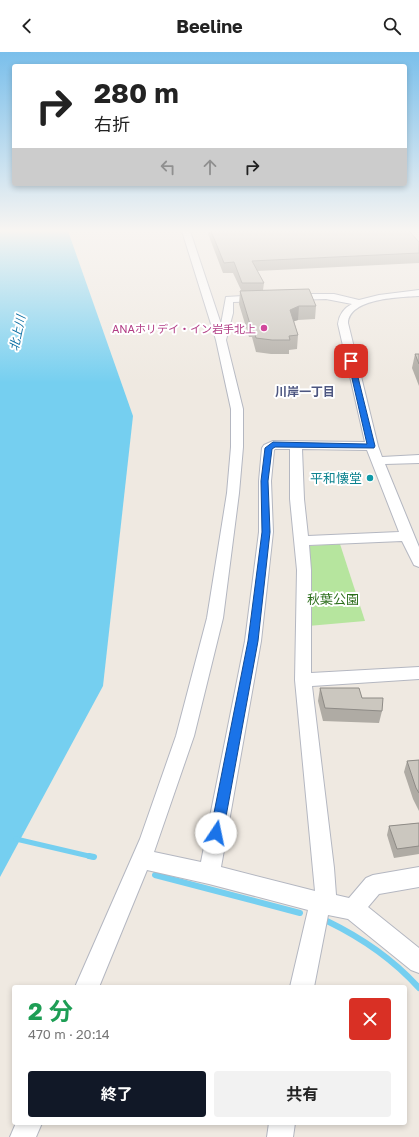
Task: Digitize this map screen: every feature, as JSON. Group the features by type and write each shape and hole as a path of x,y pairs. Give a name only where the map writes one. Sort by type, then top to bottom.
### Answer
{"street":[{"path":"88,985 141,859 185,736 215,618 233,493 237,447 237,409 221,340 202,282"},
{"path":"419,293 376,298 359,303 349,309 344,316 343,324 372,446 407,536 419,562"},
{"path":"284,297 331,296 342,297 359,303"},
{"path":"221,340 228,313 229,299 268,298"},
{"path":"209,874 253,641 266,532 265,481 268,448 273,445 372,446"},
{"path":"296,446 297,498 304,570 303,680 324,868 326,904 353,909 419,962"},
{"path":"378,461 419,459"},
{"path":"301,541 407,536"},
{"path":"303,680 419,673"},
{"path":"141,859 209,874 320,903 302,985"},
{"path":"353,909 373,884 419,877"},
{"path":"23,1137 28,1125"},
{"path":"280,1137 282,1125"}],"green space":[{"name":"秋葉公園","path":"340,544 365,621 308,626 308,546"}],"water":[{"name":"北上川","path":"0,282 86,282 133,416 103,686 0,877"}],"building":[{"path":"241,282 263,282 264,283 242,283"},
{"path":"309,289 316,306 299,306 290,310 298,335 289,336 290,340 256,338 240,291"},
{"path":"415,354 419,354 419,364"},
{"path":"320,688 359,688 362,698 383,698 382,711 325,708"},
{"path":"419,760 419,793 407,761"},
{"path":"419,823 419,846 397,849 389,826"}],"waterway":[{"path":"16,839 93,857"},
{"path":"89,856 94,857"},
{"path":"155,875 300,913"},
{"path":"327,921 365,942 376,950 399,968 419,988"}],"place":[{"name":"ANAホリデイ・イン岩手北上","path":"264,328"},
{"name":"平和懐堂","path":"370,478"}],"district":[{"name":"川岸一丁目","path":"305,391"}],"route":[{"path":"216,833 253,641 266,532 265,481 268,448 273,445 372,446 351,361"}]}
